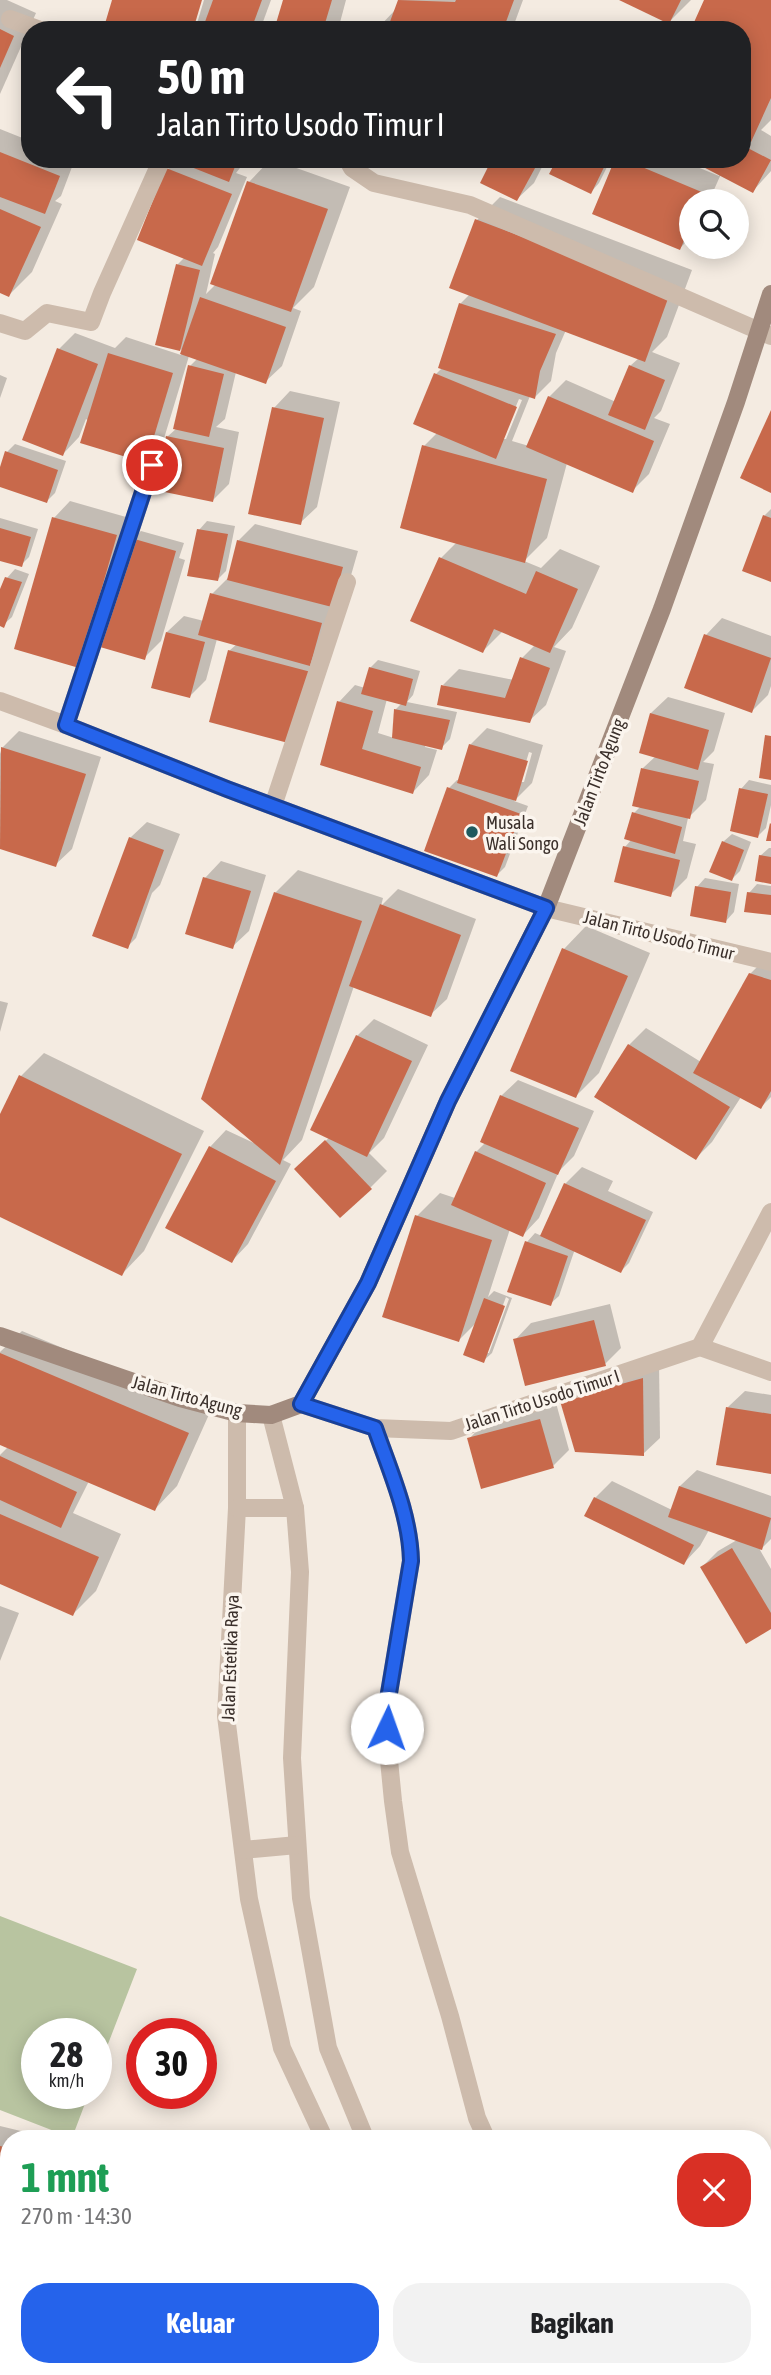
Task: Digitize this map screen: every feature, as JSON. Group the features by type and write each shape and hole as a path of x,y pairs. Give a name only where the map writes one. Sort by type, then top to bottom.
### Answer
{"main road":[{"name":"Jalan Tirto Agung","path":"0,1336 180,1398 237,1413 271,1415 301,1404 368,1283 448,1101 546,908 657,621 736,402 765,333 771,294"}],"street":[{"path":"9,19 21,23"},
{"path":"0,323 25,331 47,313 91,322 158,168"},
{"path":"352,168 374,183 470,205 765,333"},
{"path":"66,725 152,465"},
{"path":"273,806 347,582"},
{"name":"Jalan Tirto Usodo Timur","path":"0,701 546,908 771,962"},
{"path":"771,1212 699,1347 771,1372"},
{"name":"Jalan Tirto Usodo Timur I","path":"301,1404 375,1428 451,1430 699,1347"},
{"name":"Jalan Estetika Raya","path":"237,1413 237,1508 226,1716 249,1899 282,2048 320,2130"},
{"path":"271,1415 295,1508 300,1572 292,1758 301,1898 328,2048 362,2130"},
{"path":"375,1428 406,1518 410,1538 411,1561 387,1705 388,1750 400,1852 483,2130"},
{"path":"237,1508 295,1508"},
{"path":"243,1850 297,1845"}],"green space":[{"path":"0,1916 137,1969 112,2034 112,2018 21,2018 21,2109 83,2109 75,2130 51,2130 0,2110"}],"building":[{"path":"112,0 202,0 196,21 106,21"},
{"path":"213,0 262,0 254,21 205,21"},
{"path":"283,0 332,0 326,21 277,21"},
{"path":"398,0 514,0 506,21 390,21"},
{"path":"619,0 681,0 670,21 663,21"},
{"path":"704,0 771,0 771,98 751,142 751,21 695,21"},
{"path":"0,29 14,36 0,68"},
{"path":"751,150 771,160 753,193 705,168 751,168"},
{"path":"0,152 21,160 21,168 40,168 60,176 45,214 0,197"},
{"path":"166,168 232,194 202,266 137,240"},
{"path":"194,168 234,168 229,182"},
{"path":"488,168 535,168 517,201 480,183"},
{"path":"552,168 604,168 591,194 549,174"},
{"path":"611,168 644,168 694,189 679,189 679,250 592,214"},
{"path":"247,181 328,209 291,312 210,284"},
{"path":"0,209 41,227 9,297 0,293"},
{"path":"475,219 670,293 645,362 449,288"},
{"path":"176,264 200,270 180,351 155,345"},
{"path":"200,297 286,327 266,384 180,354"},
{"path":"459,303 556,334 540,371 535,399 438,368"},
{"path":"57,348 98,364 63,456 22,440"},
{"path":"108,353 173,373 146,463 80,443"},
{"path":"188,365 224,374 209,437 173,429"},
{"path":"629,365 665,380 645,430 608,415"},
{"path":"434,373 517,407 496,459 413,424"},
{"path":"548,396 654,441 633,493 526,447"},
{"path":"272,407 324,418 301,525 248,514"},
{"path":"771,410 771,493 740,478"},
{"path":"166,436 224,448 213,502 155,490"},
{"path":"422,445 547,479 525,563 400,528"},
{"path":"5,451 58,470 47,503 0,487 0,467"},
{"path":"763,515 771,518 771,582 742,571"},
{"path":"52,517 117,535 79,668 14,649"},
{"path":"0,528 31,537 22,567 0,561"},
{"path":"197,529 228,534 218,581 187,576"},
{"path":"131,538 176,551 145,660 100,647"},
{"path":"237,540 343,567 332,607 227,580"},
{"path":"439,557 526,594 536,571 578,589 550,653 494,629 483,653 410,621"},
{"path":"5,577 22,582 4,628 0,626 0,589"},
{"path":"210,593 322,623 310,666 198,635"},
{"path":"166,632 205,642 190,698 151,688"},
{"path":"704,634 771,658 752,713 684,688"},
{"path":"228,650 311,672 292,744 209,722"},
{"path":"520,657 550,668 530,723 437,705 441,685 505,698"},
{"path":"369,667 413,679 406,706 361,694"},
{"path":"337,701 373,711 362,749 421,767 413,794 320,765"},
{"path":"394,709 450,720 442,750 392,738"},
{"path":"650,713 709,730 698,770 639,753"},
{"path":"765,735 771,736 771,780 759,778"},
{"path":"469,744 528,761 516,801 457,783"},
{"path":"1,747 86,774 56,867 0,849"},
{"path":"641,768 699,781 690,819 632,806"},
{"name":"Musala Wali Songo","path":"447,787 521,814 497,877 424,851"},
{"path":"739,788 768,794 758,838 730,831"},
{"path":"632,812 682,827 675,854 624,839"},
{"path":"770,823 771,841 766,841"},
{"path":"129,837 164,850 128,949 92,936"},
{"path":"722,841 744,850 732,881 709,872"},
{"path":"623,846 680,860 671,897 614,882"},
{"path":"759,855 771,857 771,884 755,881"},
{"path":"203,877 251,891 233,949 185,934"},
{"path":"695,886 731,892 726,923 690,916"},
{"path":"274,892 362,921 280,1165 201,1099"},
{"path":"747,892 771,895 771,915 744,912"},
{"path":"380,904 461,935 431,1017 349,986"},
{"path":"562,948 628,976 576,1098 510,1071"},
{"path":"749,973 771,980 771,1091 761,1109 693,1073"},
{"path":"356,1035 412,1061 367,1157 310,1130"},
{"path":"628,1044 730,1107 696,1160 594,1097"},
{"path":"19,1075 182,1154 122,1276 0,1217 0,1114"},
{"path":"500,1095 579,1128 558,1175 480,1142"},
{"path":"325,1140 372,1189 340,1218 294,1169"},
{"path":"209,1146 276,1181 232,1263 165,1228"},
{"path":"475,1151 546,1183 523,1237 451,1205"},
{"path":"564,1183 646,1220 621,1273 540,1236"},
{"path":"415,1215 492,1240 459,1342 382,1317"},
{"path":"525,1241 568,1256 551,1306 507,1292"},
{"path":"484,1298 505,1306 484,1363 463,1355"},
{"path":"594,1320 606,1366 525,1386 513,1339"},
{"path":"0,1353 189,1433 155,1511 0,1445"},
{"path":"643,1378 644,1456 575,1452 560,1401"},
{"path":"726,1407 771,1414 771,1474 716,1465"},
{"path":"540,1419 554,1468 481,1489 467,1438"},
{"path":"0,1456 77,1492 61,1528 0,1500"},
{"path":"679,1486 771,1518 762,1550 668,1517"},
{"path":"594,1497 694,1545 684,1565 584,1516"},
{"path":"0,1514 99,1557 73,1616 0,1584"},
{"path":"732,1548 771,1613 771,1629 746,1644 700,1567"}],"place":[{"name":"Musala Wali Songo","path":"472,832"}],"route":[{"path":"152,465 66,725 227,789 546,908 448,1101 368,1283 301,1404 375,1428 406,1518 411,1561 397,1634 387,1705 387,1728"}]}
